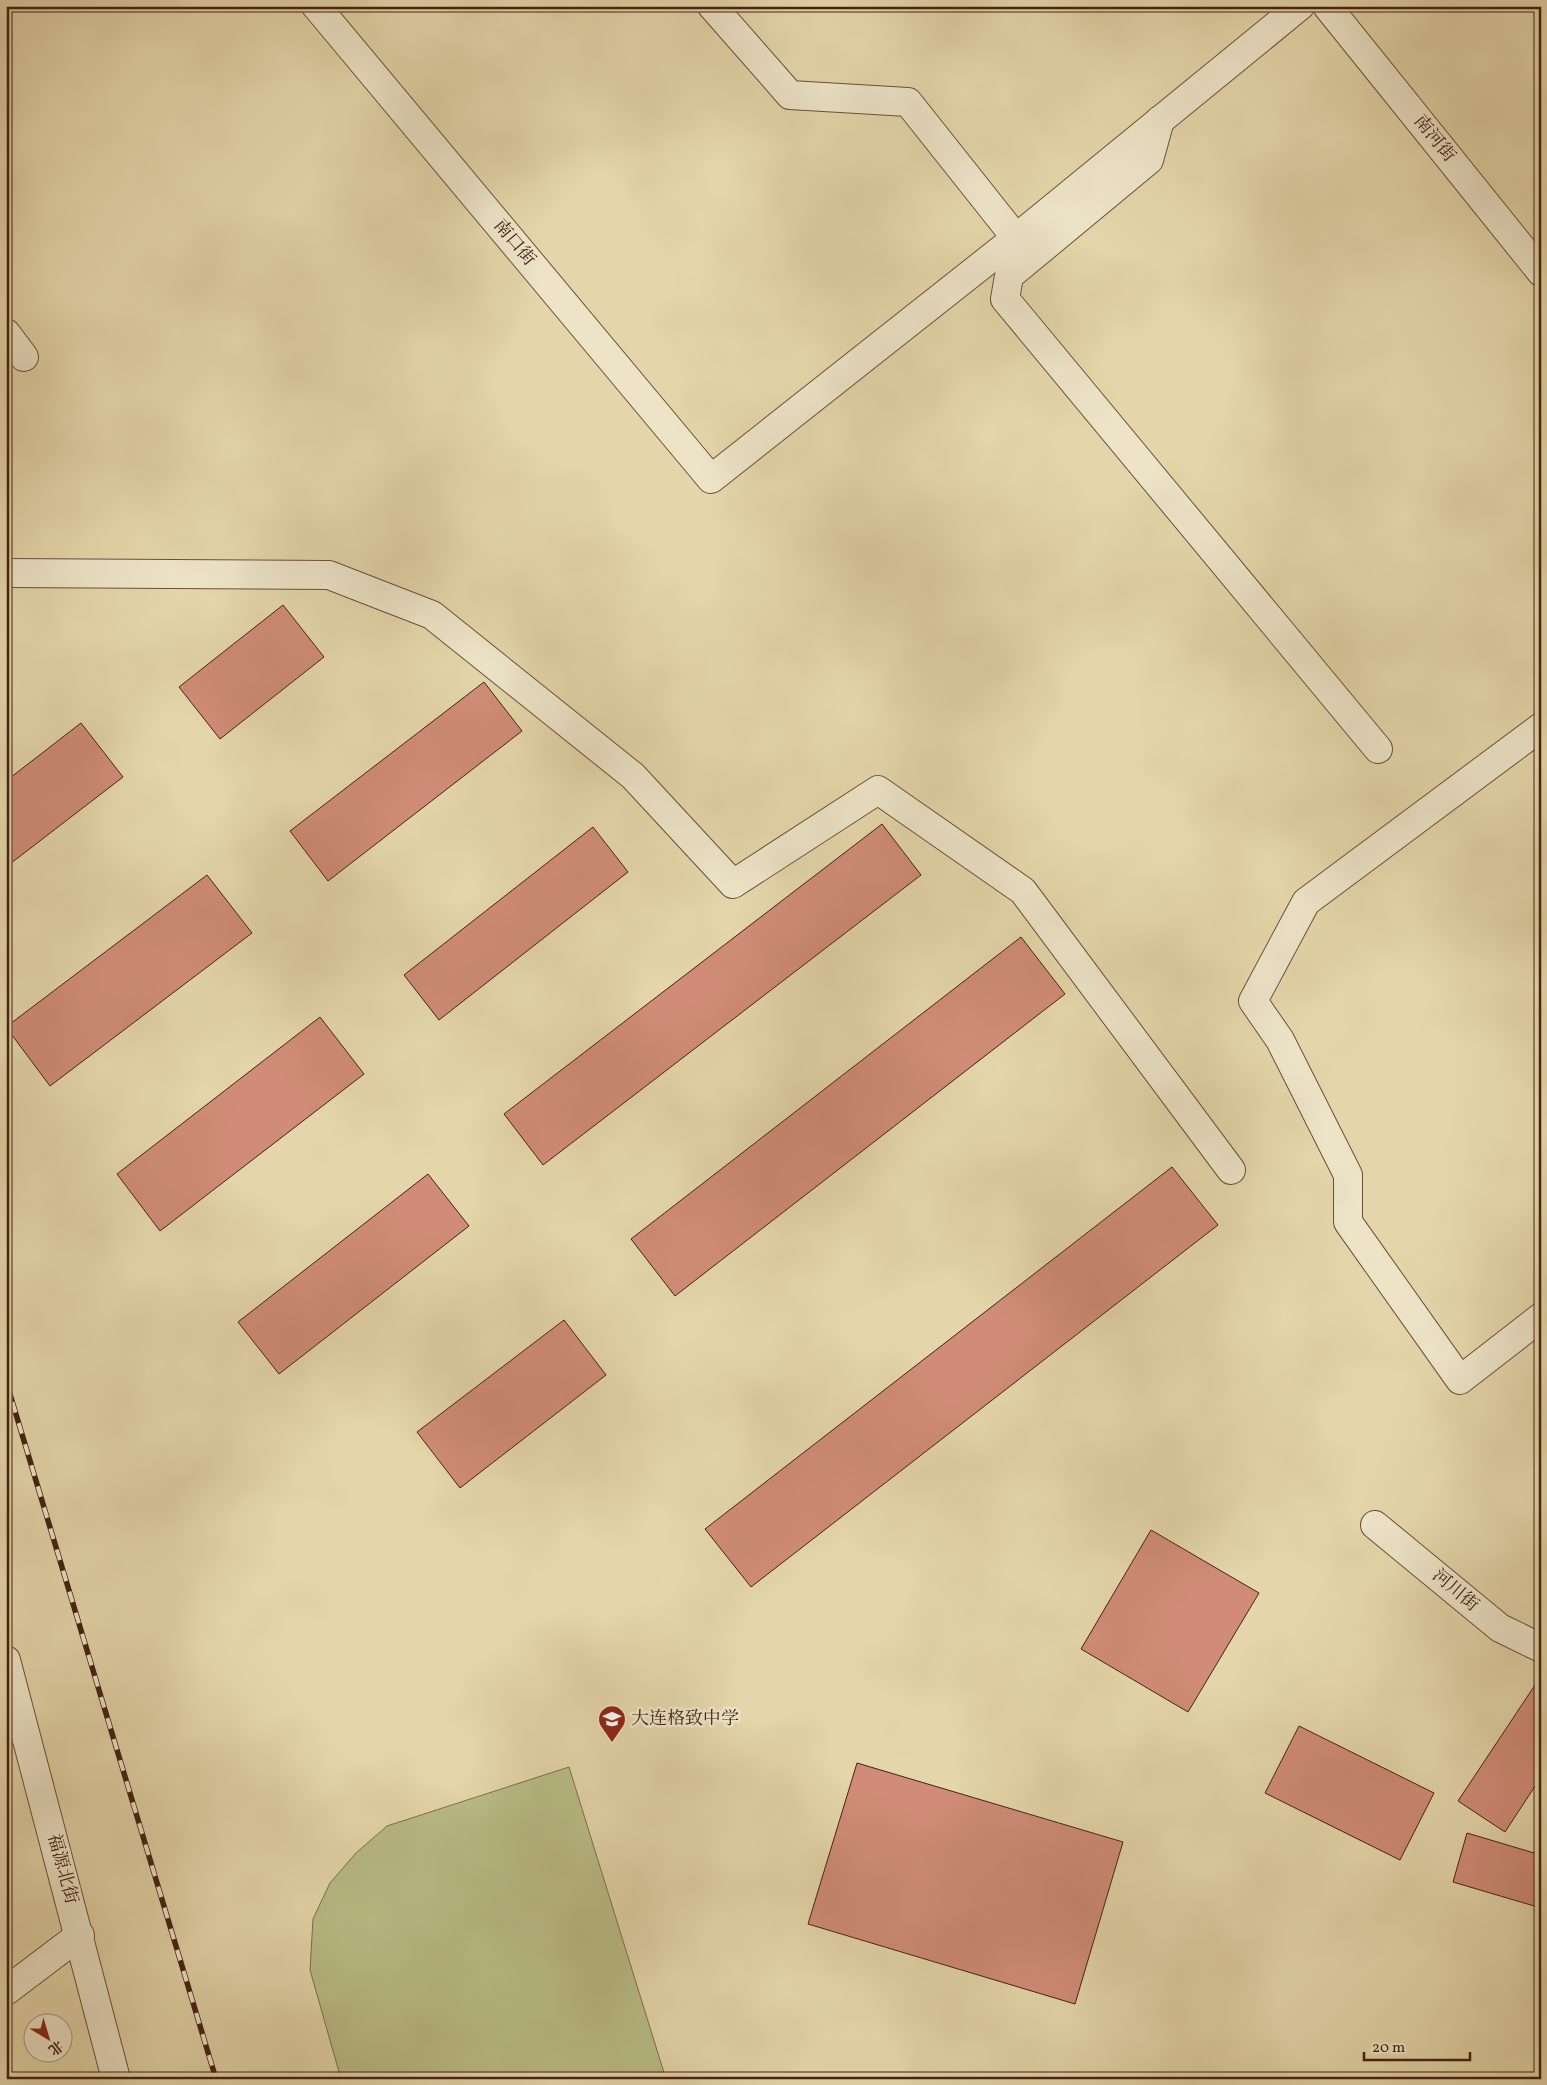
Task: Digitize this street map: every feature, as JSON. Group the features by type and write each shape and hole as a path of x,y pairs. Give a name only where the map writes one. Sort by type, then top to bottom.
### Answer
{"street":[{"name":"南口街","path":"316,6 711,479 1016,238"},
{"path":"712,6 790,95 908,102 1016,238 1300,6"},
{"name":"南河街","path":"1327,6 1541,272"},
{"path":"1160,120 1149,160 1009,276 1005,299 1378,749"},
{"path":"6,333 24,357"},
{"path":"6,573 329,575 432,615 633,776 733,884 878,790 1023,891 1231,1170"},
{"path":"1541,727 1306,902 1253,1000 1280,1040 1348,1176 1348,1222 1460,1380 1541,1317"},
{"name":"河川街","path":"1375,1525 1500,1628 1541,1648"},
{"name":"福源北街","path":"6,1660 80,1935 116,2079"},
{"path":"6,1991 80,1935"}],"green space":[{"path":"569,1767 666,2079 341,2079 310,1970 313,1919 330,1883 356,1853 387,1826"}],"building":[{"path":"283,605 324,657 220,739 179,687"},
{"path":"484,682 522,731 328,881 290,831"},
{"path":"81,723 123,777 6,867 6,781"},
{"path":"882,824 921,875 543,1165 504,1114"},
{"path":"593,827 628,872 439,1020 404,975"},
{"path":"207,875 252,933 50,1086 6,1027"},
{"path":"1021,937 1065,994 675,1296 631,1239"},
{"path":"320,1017 364,1074 160,1231 117,1174"},
{"path":"1172,1167 1218,1225 751,1587 705,1529"},
{"path":"428,1174 469,1226 279,1374 238,1322"},
{"path":"564,1320 606,1375 460,1488 417,1432"},
{"path":"1151,1530 1259,1593 1188,1712 1081,1649"},
{"path":"1539,1679 1541,1681 1541,1777 1505,1832 1458,1801"},
{"path":"1299,1726 1434,1793 1400,1860 1265,1793"},
{"path":"857,1763 1123,1842 1075,2004 808,1924"},
{"path":"1467,1833 1541,1855 1541,1908 1453,1882"}],"railway":[{"path":"6,1381 216,2079"}],"place":[{"name":"大连格致中学","path":"612,1743"}]}
